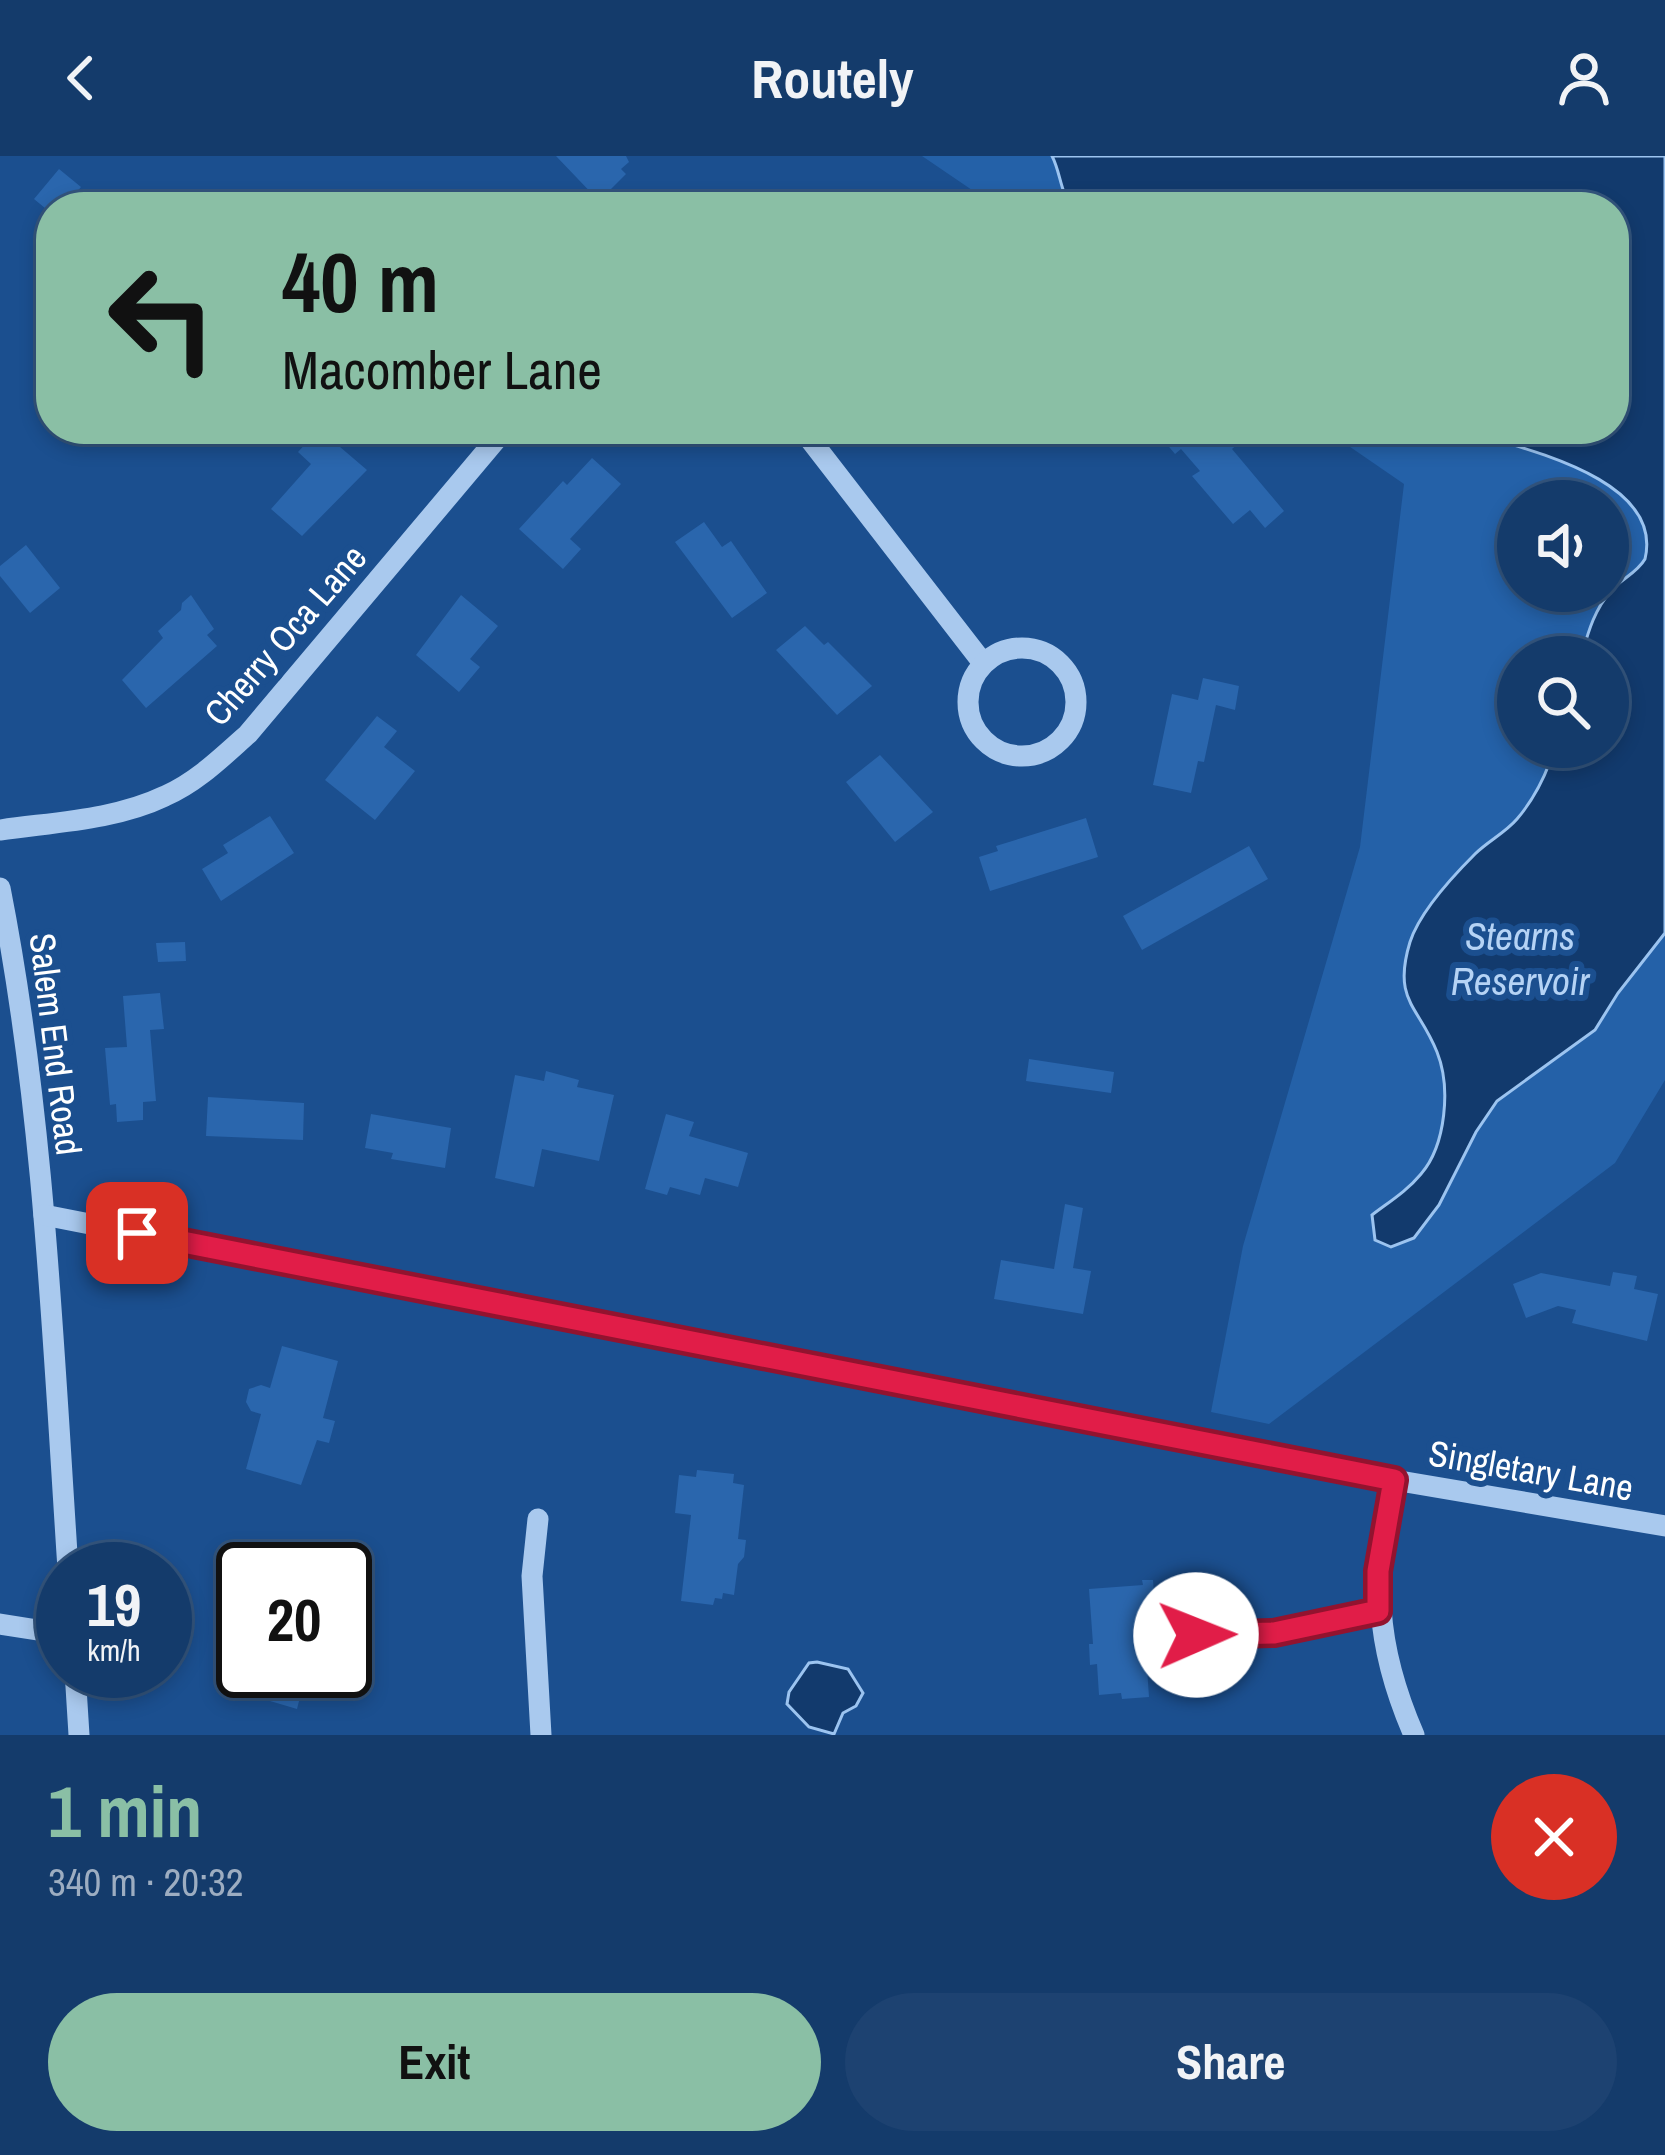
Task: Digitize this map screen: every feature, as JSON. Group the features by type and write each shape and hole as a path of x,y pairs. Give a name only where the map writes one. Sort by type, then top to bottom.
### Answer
{"street":[{"name":"Cherry Oca Lane","path":"0,830 125,812 168,796 207,770 248,734 492,444"},
{"path":"814,444 983,663"},
{"path":"1036,648 1067,670 1077,704 1064,738 1036,755 1012,756 984,741 972,724 967,703 971,681 983,663 1003,650 1036,648"},
{"name":"Salem End Road","path":"0,888 10,935 44,1215 66,1542"},
{"name":"Singletary Lane","path":"44,1215 1394,1480 1665,1526"},
{"path":"1394,1480 1378,1571 1378,1611 1395,1690 1414,1735"},
{"path":"538,1519 532,1576 541,1735"},
{"path":"1196,1635 1274,1633 1378,1611"},
{"path":"0,1624 36,1630"},
{"path":"77,1698 79,1735"}],"shaded area":[{"path":"922,156 1665,156 1665,1080 1615,1163 1269,1424 1211,1412 1243,1246 1360,847 1404,484 1346,444 1629,444 1629,192 975,192"}],"water":[{"name":"Stearns Reservoir","path":"1052,156 1665,156 1665,933 1595,1030 1497,1101 1439,1205 1414,1238 1391,1247 1375,1240 1372,1215 1421,1174 1436,1148 1444,1115 1444,1082 1437,1052 1406,991 1405,962 1415,930 1457,873 1523,811 1547,768 1629,768 1629,636 1588,636 1597,612 1629,612 1629,575 1645,559 1645,530 1629,503 1629,480 1599,480 1509,444 1629,444 1629,192 1065,192"},
{"path":"809,1663 848,1669 863,1693 856,1706 843,1713 834,1734 809,1727 787,1704 789,1692"}],"building":[{"path":"556,156 626,156 629,162 621,169 626,174 608,192 590,192"},
{"path":"59,169 81,187 77,192 40,192"},
{"path":"305,444 337,444 367,470 302,536 271,509 311,464 298,452"},
{"path":"1167,444 1238,444 1232,449 1284,511 1265,528 1250,510 1233,524 1192,476 1200,471 1181,449 1175,454"},
{"path":"592,458 621,484 570,539 581,549 563,569 519,529 563,481 567,485"},
{"path":"704,522 722,547 731,541 767,593 732,618 675,542"},
{"path":"26,545 60,588 30,613 0,576 0,566"},
{"path":"191,595 214,629 207,635 217,646 146,708 122,680 163,638 158,631"},
{"path":"461,595 498,626 470,659 480,667 459,692 416,655"},
{"path":"805,626 872,686 837,715 776,650"},
{"path":"1203,678 1239,686 1235,710 1216,705 1204,762 1198,761 1191,793 1153,785 1172,694 1198,700"},
{"path":"377,716 397,731 384,747 415,771 375,820 325,780"},
{"path":"880,755 933,812 895,842 846,782"},
{"path":"270,816 294,853 221,901 202,869 228,853 223,845"},
{"path":"1086,818 1098,857 990,891 979,857 998,851 996,846"},
{"path":"1249,846 1268,879 1142,950 1123,916"},
{"path":"185,942 186,961 158,962 156,943"},
{"path":"160,993 164,1029 150,1030 156,1101 143,1102 143,1120 117,1122 116,1104 110,1105 105,1048 127,1047 123,996"},
{"path":"1029,1059 1114,1072 1111,1093 1026,1081"},
{"path":"546,1071 579,1080 577,1087 614,1095 599,1161 542,1149 534,1187 495,1178 515,1075 544,1081"},
{"path":"208,1097 304,1103 303,1140 206,1136"},
{"path":"371,1114 451,1128 445,1168 391,1159 393,1153 365,1148"},
{"path":"666,1114 694,1122 689,1136 748,1153 738,1187 705,1178 700,1195 670,1187 667,1195 645,1189"},
{"path":"1065,1204 1083,1208 1073,1268 1091,1271 1083,1314 994,1299 1001,1260 1054,1269"},
{"path":"1613,1272 1637,1276 1634,1289 1658,1294 1647,1341 1572,1323 1576,1310 1558,1306 1526,1318 1513,1284 1541,1273 1610,1286"},
{"path":"282,1346 338,1361 323,1418 335,1421 329,1443 317,1440 301,1485 246,1469 261,1414 251,1411 246,1402 249,1389 270,1388"},
{"path":"697,1470 734,1474 733,1483 744,1485 738,1539 746,1540 744,1557 738,1564 734,1595 723,1593 713,1605 681,1601 691,1515 675,1513 679,1475 696,1477"},
{"path":"1142,1580 1153,1580 1155,1606 1149,1606 1150,1623 1144,1624 1149,1697 1099,1695 1097,1664 1090,1665 1089,1589 1143,1585"},
{"path":"260,1698 300,1698 297,1709"}],"route":[{"path":"137,1233 1394,1480 1383,1530 1378,1611 1274,1633 1196,1635"}]}
